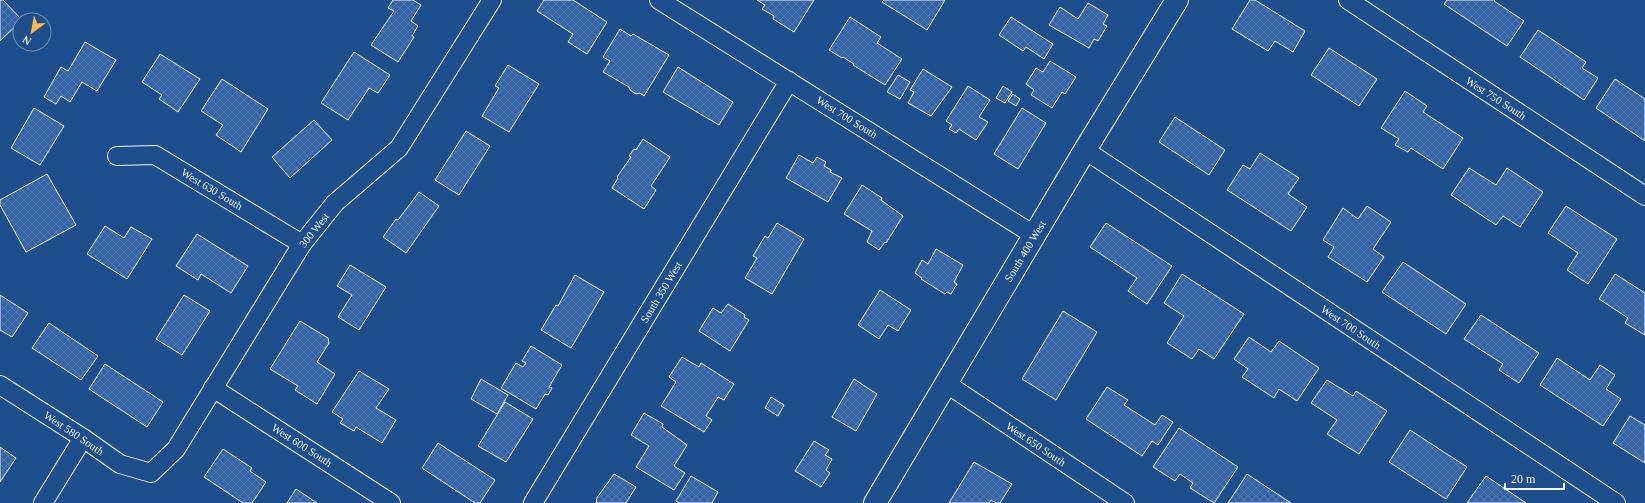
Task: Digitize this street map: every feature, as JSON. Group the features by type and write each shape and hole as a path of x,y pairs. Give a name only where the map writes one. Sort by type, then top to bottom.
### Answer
{"main road":[{"name":"South 400 West","path":"875,503 1085,150 1177,0"}],"street":[{"name":"300 West","path":"151,473 176,449 302,244 334,204 399,148 492,0"},
{"name":"West 700 South","path":"659,0 1034,235"},
{"name":"West 750 South","path":"1348,0 1645,196"},
{"name":"South 350 West","path":"533,503 789,81"},
{"name":"West 700 South","path":"1085,150 1616,503"},
{"name":"West 630 South","path":"117,156 155,155 302,244"},
{"name":"West 650 South","path":"947,384 1125,503"},
{"name":"West 580 South","path":"0,385 83,438 120,464 151,473"},
{"name":"West 600 South","path":"213,388 390,503"},
{"path":"43,503 83,438"}],"building":[{"path":"0,0 3,0 14,12 12,12 12,30 0,41"},
{"path":"393,0 413,0 421,5 411,21 418,26 412,36 414,37 398,62 371,45 394,11 388,8"},
{"path":"544,0 573,0 607,22 587,54 568,42 573,34 537,11"},
{"path":"757,0 814,0 794,32 773,19 774,16 762,9 765,5"},
{"path":"884,0 945,0 927,30 882,2"},
{"path":"1250,0 1255,0 1305,31 1293,52 1275,41 1268,51 1232,29"},
{"path":"1447,0 1495,0 1494,1 1524,21 1507,46 1444,4"},
{"path":"1088,3 1108,15 1103,24 1107,26 1098,41 1094,39 1089,48 1049,25 1060,7 1078,19"},
{"path":"850,17 881,37 877,43 902,59 885,85 843,57 842,58 829,50"},
{"path":"1011,17 1053,44 1044,59 1026,47 1023,51 999,35"},
{"path":"620,29 631,36 633,34 669,55 644,96 640,93 636,94 630,90 629,87 603,72 610,61 603,57"},
{"path":"1538,30 1586,62 1582,68 1598,78 1584,100 1520,57"},
{"path":"85,42 116,60 97,91 82,82 70,102 61,96 56,104 44,97 61,67 68,71"},
{"path":"1329,48 1377,79 1359,106 1311,75"},
{"path":"354,52 390,75 378,93 369,88 348,120 321,103"},
{"path":"160,54 200,79 178,112 159,99 162,95 142,82"},
{"path":"1050,61 1076,77 1065,94 1062,92 1052,108 1031,95 1034,90 1026,84 1036,68 1043,72"},
{"path":"508,65 539,84 509,132 482,116 499,88 495,86"},
{"path":"678,67 733,102 719,125 663,92"},
{"path":"923,69 952,87 931,116 908,103 914,92 910,90"},
{"path":"898,75 910,82 900,99 887,92"},
{"path":"222,79 268,109 241,152 216,135 223,125 201,111"},
{"path":"1615,79 1645,99 1645,141 1596,108"},
{"path":"968,86 990,100 979,117 988,122 976,140 959,129 956,133 949,129 952,125 946,121"},
{"path":"1003,86 1012,92 1005,103 996,98"},
{"path":"1405,91 1427,106 1423,112 1463,138 1443,169 1411,148 1408,152 1395,145 1399,139 1381,128"},
{"path":"1013,94 1020,99 1016,106 1008,101"},
{"path":"34,108 64,126 40,165 11,148"},
{"path":"1022,108 1046,123 1018,169 994,154"},
{"path":"1175,117 1225,150 1209,175 1159,142"},
{"path":"314,120 332,140 290,178 272,157"},
{"path":"466,131 490,146 459,195 435,180"},
{"path":"643,139 670,157 651,186 656,190 644,209 612,188 618,178 617,177 631,157 629,156 634,149 636,150"},
{"path":"1260,153 1299,178 1288,194 1307,207 1291,231 1227,190 1243,165 1250,169"},
{"path":"799,155 813,163 817,157 826,162 824,166 831,170 830,172 842,178 828,202 786,178"},
{"path":"1469,168 1496,185 1507,168 1543,192 1520,227 1503,216 1496,225 1451,195"},
{"path":"47,174 76,225 26,252 0,205 0,200"},
{"path":"862,185 882,198 881,200 903,216 886,243 885,242 879,250 867,242 872,231 844,214"},
{"path":"419,192 439,206 406,253 383,237"},
{"path":"1367,206 1391,222 1373,249 1384,257 1367,282 1328,257 1334,247 1323,240 1343,208 1358,219"},
{"path":"1566,206 1617,239 1588,284 1567,270 1578,253 1548,233"},
{"path":"777,223 804,239 772,294 745,278 757,258 753,256 765,236 768,238"},
{"path":"1106,223 1172,266 1147,304 1128,291 1137,278 1090,247"},
{"path":"105,226 124,238 131,227 152,239 127,279 87,254"},
{"path":"197,234 248,266 231,293 201,274 198,280 176,266"},
{"path":"936,249 963,265 954,282 957,284 951,294 947,292 945,294 921,279 922,278 915,273 922,260 928,264"},
{"path":"1403,262 1466,304 1446,334 1382,292"},
{"path":"350,265 386,287 359,330 338,317 352,295 337,286"},
{"path":"1182,274 1244,314 1214,359 1199,349 1192,359 1167,343 1184,316 1164,303"},
{"path":"1615,274 1645,293 1645,335 1625,323 1628,318 1599,299"},
{"path":"575,275 604,292 571,348 541,330 556,305 558,306"},
{"path":"880,290 911,310 898,331 888,325 879,339 858,325"},
{"path":"0,295 28,313 12,337 0,330"},
{"path":"184,295 210,311 182,355 156,339"},
{"path":"728,304 745,315 744,317 749,320 730,351 699,331 713,308 721,313"},
{"path":"1063,311 1097,332 1056,400 1022,379"},
{"path":"1481,315 1539,353 1519,383 1499,370 1503,364 1464,339"},
{"path":"300,321 328,338 329,343 317,362 335,374 317,404 295,390 298,386 270,369"},
{"path":"49,323 98,356 81,380 32,348"},
{"path":"1249,337 1271,352 1279,341 1319,368 1297,401 1279,389 1274,398 1242,377 1248,369 1234,359"},
{"path":"531,346 562,365 549,387 552,388 548,395 545,394 536,409 501,388 516,363 523,367 526,363 522,361"},
{"path":"682,357 699,367 701,363 734,384 724,400 718,397 706,416 712,420 704,432 661,406 676,382 669,377"},
{"path":"1557,358 1590,380 1600,365 1615,375 1606,389 1621,399 1603,426 1540,385"},
{"path":"105,364 163,402 147,427 89,389"},
{"path":"359,371 389,389 376,408 396,420 382,443 356,427 354,431 340,423 343,419 332,412"},
{"path":"481,379 508,395 497,414 471,399"},
{"path":"854,379 877,394 856,431 832,417"},
{"path":"1327,380 1353,396 1356,391 1387,411 1359,454 1327,434 1337,420 1311,403"},
{"path":"1107,387 1128,400 1124,405 1155,425 1162,415 1173,422 1158,445 1152,441 1142,456 1086,419"},
{"path":"771,397 784,405 778,416 765,408"},
{"path":"505,402 533,419 506,462 478,446"},
{"path":"644,413 663,424 662,427 687,445 674,466 685,473 674,490 636,467 649,446 631,435"},
{"path":"1630,416 1645,425 1645,463 1613,443"},
{"path":"1179,428 1238,467 1214,503 1190,488 1193,483 1180,474 1175,481 1153,467"},
{"path":"1410,430 1467,467 1446,499 1389,462"},
{"path":"814,441 829,450 825,455 832,459 826,470 830,473 821,487 795,471"},
{"path":"438,443 495,480 480,503 475,503 422,468"},
{"path":"0,447 16,458 0,482"},
{"path":"223,449 252,468 250,471 266,482 252,503 243,503 204,477"},
{"path":"974,462 1012,484 1000,503 996,503 991,500 989,503 949,503"},
{"path":"614,474 636,487 626,503 596,503 596,499"},
{"path":"1247,474 1291,503 1228,503"},
{"path":"691,476 718,492 712,503 679,503 676,501"},
{"path":"1486,476 1526,503 1467,503"},
{"path":"296,489 317,503 287,503"}]}
